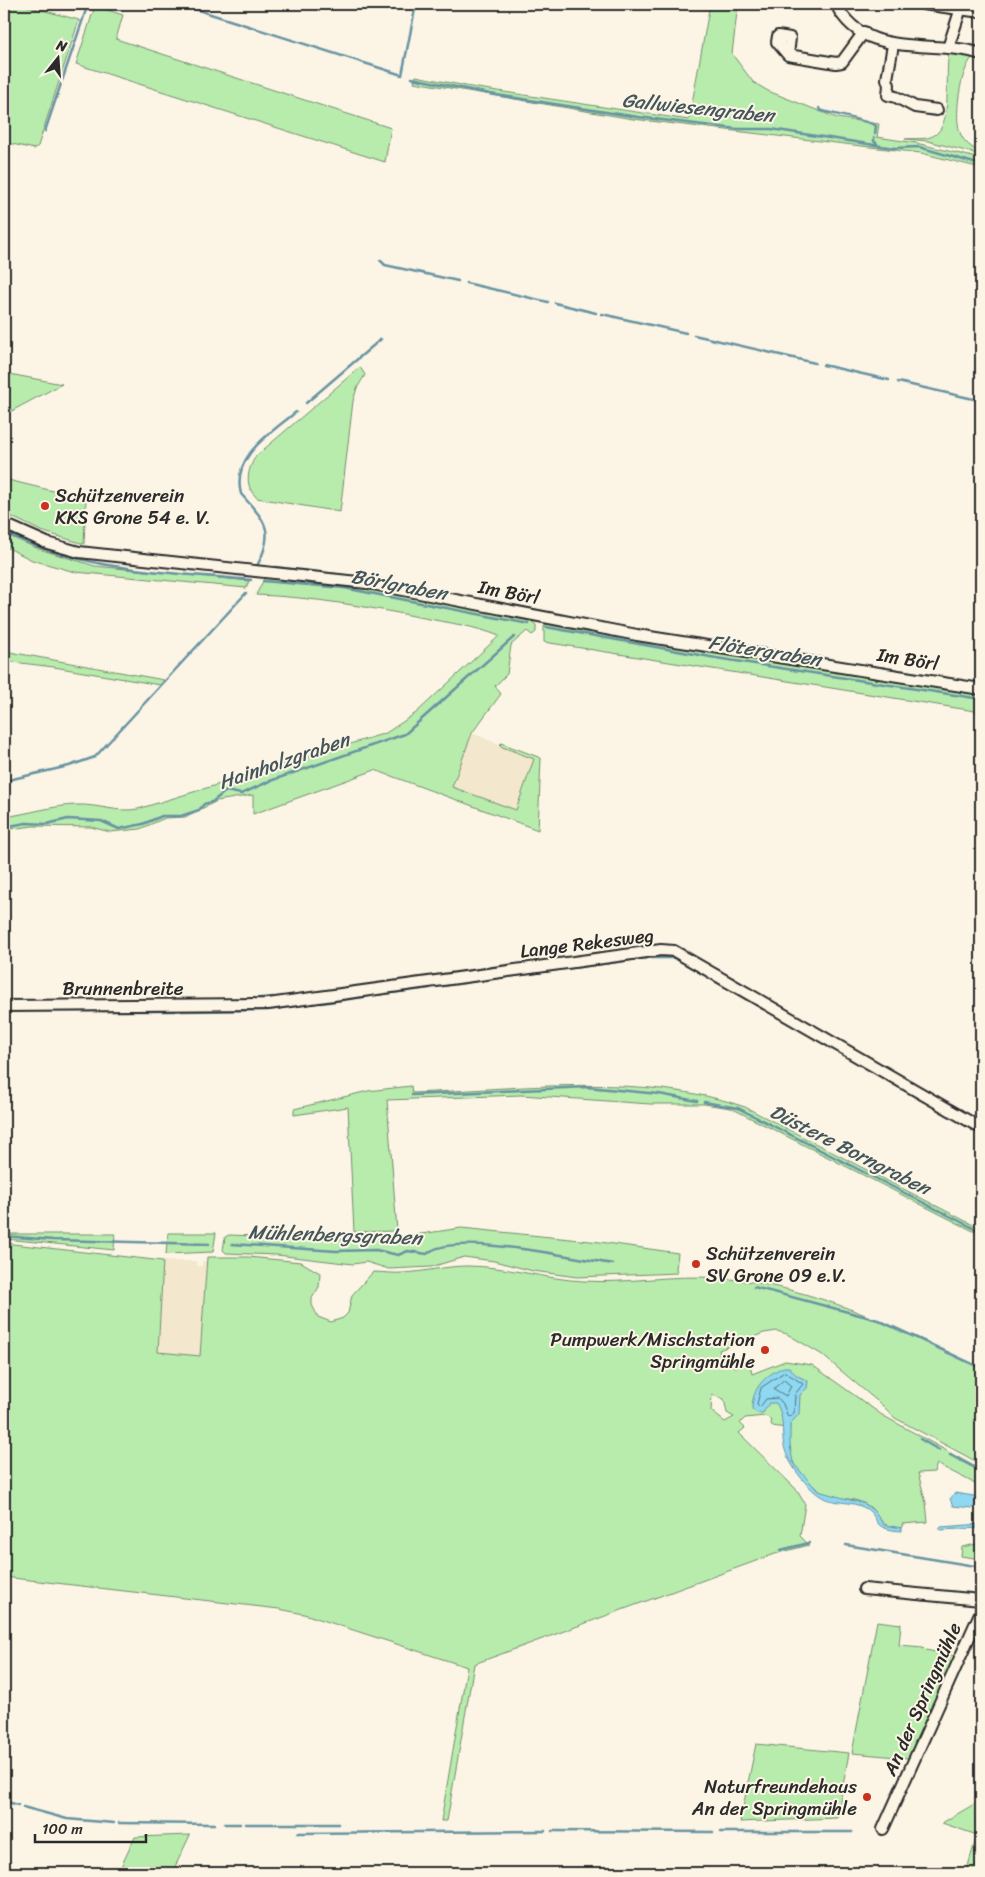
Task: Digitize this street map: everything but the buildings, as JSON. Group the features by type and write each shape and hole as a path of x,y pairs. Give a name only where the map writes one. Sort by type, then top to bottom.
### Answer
{"street":[{"path":"836,4 844,18 864,32 892,45 948,48 981,54"},
{"path":"923,4 962,7 981,12"},
{"path":"948,48 962,7"},
{"path":"788,54 836,63 842,62 864,32"},
{"path":"892,45 887,78 889,84 888,96 896,97 915,107 937,110"},
{"name":"Im Börl","path":"4,524 47,544 87,554 367,583 637,634 981,689"},
{"name":"Lange Rekesweg","path":"242,1006 661,950 674,951 981,1128"},
{"name":"Brunnenbreite","path":"4,1006 242,1006"},
{"name":"An der Springmühle","path":"864,1589 981,1600"},
{"name":"An der Springmühle","path":"883,1829 981,1611"}],"shaded area":[{"path":"472,733 535,759 516,810 452,787"},
{"path":"163,1261 196,1261 197,1266 202,1266 202,1261 207,1261 200,1356 158,1353"}],"green space":[{"path":"4,4 19,4 79,20 38,146 34,149 4,142"},
{"path":"710,4 738,4 732,54 753,82 768,91 837,118 879,124 877,137 916,143 981,159 981,168 921,153 633,119 414,82 416,76 471,87 689,120"},
{"path":"95,6 123,15 116,39 391,128 385,162 76,64"},
{"path":"949,54 973,57 968,63 961,83 958,118 961,135 968,144 978,151 977,154 928,141 905,139 930,137 940,130 946,111"},
{"path":"360,367 365,375 357,388 353,401 340,512 257,498 250,488 248,478 256,456"},
{"path":"4,373 62,384 4,415"},
{"name":"Schützenverein KKS Grone 54 e. V.","path":"4,479 86,499 84,544 41,531 4,513"},
{"path":"4,534 39,549 95,566 249,581 246,588 75,572 32,560 4,546"},
{"path":"266,575 316,578 527,617 536,625 536,632 532,635 527,631 511,645 507,674 495,686 501,694 472,733 452,787 516,810 534,759 500,746 501,743 541,758 538,830 375,770 253,814 253,795 217,801 185,817 165,818 140,829 110,832 91,827 33,826 4,830 4,817 60,806 85,805 123,810 138,809 386,733 416,713 499,636 462,625 361,606 319,600 256,595"},
{"path":"550,621 981,692 981,712 544,642 544,626"},
{"path":"4,651 164,680 160,685 54,667 4,661"},
{"path":"411,1086 412,1093 537,1086 624,1086 666,1089 707,1096 745,1107 981,1229 981,1235 731,1108 704,1104 650,1104 521,1095 387,1100 397,1231 354,1232 348,1107 294,1115 294,1109 368,1091"},
{"path":"461,1228 600,1242 678,1253 676,1269 678,1273 577,1277 533,1271 494,1261 464,1257 431,1267 389,1269 366,1262 353,1264 277,1255 226,1253 223,1250 225,1237 229,1235 341,1239 401,1237"},
{"path":"168,1233 216,1233 213,1252 166,1254"},
{"path":"6,1234 115,1234 114,1250 6,1239"},
{"path":"4,1243 163,1261 158,1352 200,1356 207,1257 248,1257 301,1262 320,1273 319,1287 312,1298 312,1305 318,1317 331,1322 343,1318 348,1313 352,1295 373,1272 400,1273 467,1266 496,1268 568,1280 600,1282 685,1277 719,1278 754,1282 788,1289 821,1299 887,1324 981,1368 981,1464 895,1418 821,1354 787,1334 777,1331 764,1333 719,1350 721,1356 717,1360 727,1360 734,1367 750,1365 752,1374 785,1361 812,1365 882,1415 981,1470 981,1490 972,1482 937,1464 934,1472 918,1473 926,1503 928,1522 902,1524 902,1528 893,1527 883,1522 865,1504 826,1495 807,1480 793,1462 791,1456 790,1425 786,1428 772,1426 770,1419 765,1416 745,1418 740,1423 745,1428 739,1433 796,1489 805,1504 800,1536 809,1545 775,1554 474,1664 447,1821 441,1821 467,1667 304,1614 279,1609 4,1577","holes":["712,1395 724,1399 727,1413 734,1417 725,1422 711,1411"]},
{"path":"981,1543 981,1559 961,1556 962,1547"},
{"path":"877,1621 901,1624 899,1645 923,1647 926,1650 955,1656 908,1758 852,1753"},
{"path":"756,1744 849,1753 837,1818 740,1822"},
{"path":"981,1800 981,1873 966,1873 977,1835 942,1823"},
{"path":"190,1835 172,1873 118,1873 135,1837"}],"water":[{"path":"784,1367 789,1367 796,1375 808,1381 807,1388 800,1395 799,1414 790,1424 790,1445 793,1463 818,1491 865,1504 874,1511 884,1525 902,1528 902,1531 884,1528 863,1507 822,1497 808,1486 795,1470 784,1446 781,1413 776,1403 769,1403 763,1413 757,1413 752,1409 754,1395 761,1383 771,1374"},
{"path":"955,1493 974,1496 978,1504 973,1508 953,1506 950,1499"},
{"path":"981,1524 981,1528 940,1530 940,1527"}],"waterway":[{"name":"Gallwiesengraben","path":"45,131 88,4"},
{"name":"Gallwiesengraben","path":"179,4 402,75 416,4"},
{"name":"Gallwiesengraben","path":"412,78 490,94 638,117 737,129 771,129 894,148 919,147 981,165"},
{"path":"819,108 825,112 872,124 876,126 875,133"},
{"name":"Gallwiesengraben","path":"874,138 877,144"},
{"path":"380,260 385,265 458,281"},
{"path":"466,283 548,302"},
{"path":"555,303 596,313"},
{"path":"602,314 686,333"},
{"path":"694,335 815,363"},
{"path":"306,403 381,339"},
{"path":"823,365 889,380"},
{"path":"898,382 978,400"},
{"path":"257,566 263,554 267,535 262,519 241,494 239,480 242,468 247,457 255,447 296,412"},
{"name":"Börlgraben","path":"4,532 33,545 93,562 156,572 251,580"},
{"path":"275,567 361,577"},
{"name":"Börlgraben","path":"263,581 344,588 529,624"},
{"path":"440,592 552,613"},
{"path":"4,781 69,766 95,757 246,593"},
{"path":"559,615 607,624"},
{"path":"612,625 669,635"},
{"name":"Flötergraben","path":"546,627 716,658 981,699"},
{"path":"675,636 705,640"},
{"name":"Hainholzgraben","path":"4,827 26,823 47,824 68,819 101,821 119,829 143,824 162,816 181,816 199,810 204,804 212,802 226,791 241,794 270,781 405,734 514,637"},
{"path":"714,642 761,649"},
{"path":"767,650 802,656"},
{"path":"811,657 844,662"},
{"path":"849,663 885,668"},
{"path":"890,669 930,675"},
{"path":"936,676 963,681"},
{"path":"968,682 974,683"},
{"path":"4,689 4,708"},
{"path":"565,969 646,958"},
{"path":"652,958 677,958"},
{"path":"436,987 557,970"},
{"path":"727,975 775,1003"},
{"path":"376,995 430,988"},
{"path":"321,1003 371,996"},
{"path":"250,999 273,997"},
{"path":"182,1011 268,1010 316,1003"},
{"path":"4,1011 97,1011"},
{"path":"102,1011 175,1011"},
{"path":"820,1041 839,1052"},
{"path":"848,1057 923,1101"},
{"name":"Düstere Borngraben","path":"412,1095 587,1087 659,1094 697,1101"},
{"name":"Düstere Borngraben","path":"704,1102 738,1108 981,1232"},
{"path":"927,1103 960,1122"},
{"path":"965,1125 981,1135"},
{"name":"Mühlenbergsgraben","path":"4,1236 53,1240 209,1244"},
{"name":"Mühlenbergsgraben","path":"232,1244 336,1251 376,1250 398,1255 408,1251 427,1254 440,1247 487,1245 545,1252 613,1264"},
{"name":"Mühlenbergsgraben","path":"754,1287 878,1320 981,1368"},
{"path":"920,1439 939,1450"},
{"path":"950,1455 981,1471"},
{"path":"781,1550 809,1543"},
{"path":"846,1545 981,1567"},
{"path":"4,1801 18,1805"},
{"path":"23,1807 67,1819 114,1823"},
{"path":"119,1823 214,1824"},
{"path":"225,1824 240,1824"},
{"path":"245,1824 338,1824"},
{"path":"298,1833 545,1831"},
{"path":"552,1831 713,1832"},
{"path":"721,1832 852,1832"}],"place":[{"name":"Schützenverein KKS Grone 54 e. V.","path":"45,506"},
{"name":"Schützenverein SV Grone 09 e.V.","path":"696,1264"},
{"name":"Pumpwerk/Mischstation Springmühle","path":"765,1350"},
{"name":"Naturfreundehaus An der Springmühle","path":"867,1797"}]}
